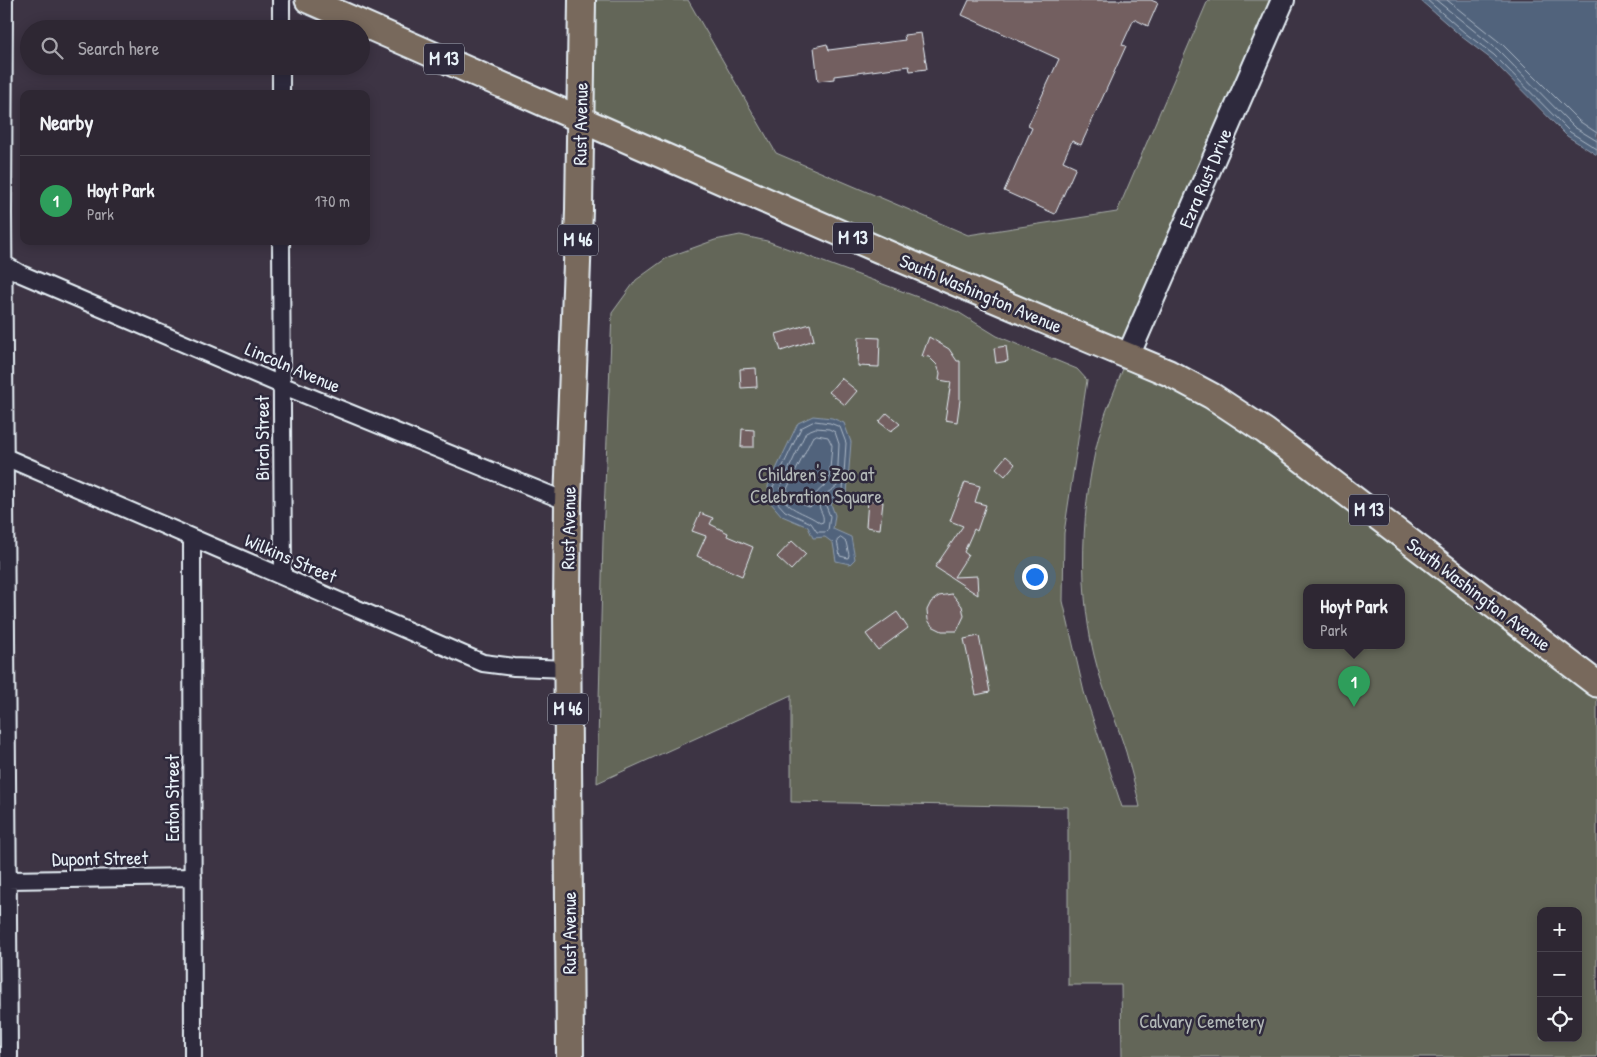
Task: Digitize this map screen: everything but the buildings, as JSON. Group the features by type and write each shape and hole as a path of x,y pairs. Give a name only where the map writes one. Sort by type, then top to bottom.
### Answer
{"highway":[{"name":"Rust Avenue","path":"570,1057 568,502 577,302 582,0"}],"main road":[{"name":"South Washington Avenue","path":"308,0 354,20"},
{"name":"Ezra Rust Drive","path":"1128,356 1282,0"},
{"name":"South Washington Avenue","path":"370,27 727,184 1170,373 1212,396 1265,431 1597,684"}],"street":[{"path":"4,0 2,213 5,457 3,597 4,792 8,880 4,998 9,1057"},
{"path":"281,0 281,20"},
{"path":"281,75 281,90"},
{"name":"Birch Street","path":"281,245 283,575"},
{"name":"Lincoln Avenue","path":"4,264 30,278 281,385 568,502"},
{"name":"Wilkins Street","path":"5,457 192,539 283,575 483,663 514,667 568,668"},
{"name":"Eaton Street","path":"192,539 194,1057"},
{"name":"Dupont Street","path":"8,880 193,877"}],"green space":[{"path":"582,0 688,0 776,153 968,235 1117,212 1208,0 1283,0 1129,356 1169,373 1597,684 1597,1057 1122,1057 1121,985 1068,985 1068,807 791,802 791,695 597,783 603,539 612,313 636,280 668,257 715,240 740,235 767,241 958,312 997,336 1077,369 1087,380 1064,533 1063,601 1084,692 1122,807 1140,807 1126,752 1094,655 1088,627 1085,596 1084,533 1087,501 1091,470 1106,412 1128,356 580,118"}],"water":[{"path":"1420,0 1597,0 1597,155 1567,136 1491,59 1462,37"},
{"path":"813,416 832,418 844,423 851,442 847,494 831,504 835,515 833,529 851,537 855,559 850,564 836,561 833,543 825,537 813,538 808,527 782,516 770,502 768,486 798,423"}],"place":[{"name":"Hoyt Park","path":"1354,707"}],"park label":[{"name":"Children's Zoo at Celebration Square","path":"816,485"},
{"name":"Calvary Cemetery","path":"1202,1021"}]}
